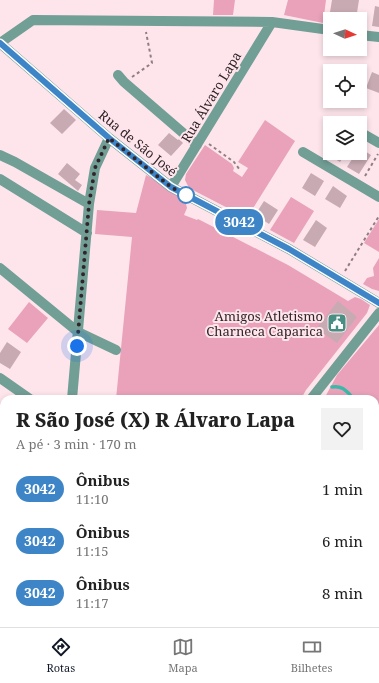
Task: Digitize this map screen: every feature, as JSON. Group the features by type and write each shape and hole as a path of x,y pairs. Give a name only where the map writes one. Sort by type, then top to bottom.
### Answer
{"street":[{"path":"0,43 33,20 272,22 323,29"},
{"name":"Rua Álvaro Lapa","path":"171,187 272,22"},
{"path":"367,36 379,37"},
{"name":"Rua de São José","path":"0,43 109,138 171,187 289,249 379,303"},
{"path":"121,79 199,142"},
{"path":"367,136 379,143"},
{"path":"72,395 89,204 95,168 109,138"},
{"path":"303,152 379,198"},
{"path":"0,155 89,204"},
{"path":"0,179 86,233"},
{"path":"0,268 78,332 116,350"},
{"path":"314,395 379,313"},
{"path":"0,378 24,395"}],"path":[{"path":"121,79 152,63 146,29"},
{"path":"199,142 234,162 240,170"},
{"path":"359,186 379,153"},
{"path":"339,280 379,216"}],"shaded area":[{"path":"214,0 235,0 233,15 213,15"},
{"path":"288,0 326,0 324,12 323,12 323,23 284,15"},
{"path":"265,120 295,141 247,218 189,188 185,180 186,174 205,145 232,164 234,168 233,171 242,177 248,168 238,162"},
{"path":"146,175 185,200 187,208 184,215 197,220 198,219 288,265 348,301 355,297 361,299 370,305 367,313 303,395 116,395 132,237 95,234 97,210 136,213"},
{"path":"291,197 314,211 294,243 270,230"},
{"path":"379,219 379,252 364,243"},
{"path":"379,258 379,291 363,284 367,278 374,276 373,268"},
{"path":"29,302 48,318 27,343 8,329"},
{"path":"379,325 379,395 326,395 337,375"}],"building":[{"path":"332,0 359,0 357,12 330,12"},
{"path":"375,6 379,7 379,27 372,26"},
{"path":"372,72 379,75 379,93 367,88"},
{"path":"64,109 76,120 62,134 50,123"},
{"path":"169,133 183,143 171,156 158,145"},
{"path":"367,152 371,155 359,174 347,167 352,160 367,160"},
{"path":"67,163 80,174 75,180 82,185 78,191 58,174"},
{"path":"311,173 324,181 315,196 302,188"},
{"path":"333,186 347,196 340,208 325,199"},
{"path":"264,201 278,210 269,224 255,215"},
{"path":"316,220 327,228 315,247 303,240"},
{"name":"Amigos Atletismo Charneca Caparica","path":"338,301 357,317 337,343 316,329"},
{"path":"7,342 21,352 10,369 0,363 0,353"}],"waterway":[{"path":"332,387 342,388 350,395"}],"bus line":[{"name":"3042","path":"0,43 109,138 171,187 289,249 379,303"}],"place":[{"name":"Amigos Atletismo Charneca Caparica","path":"337,323"}],"route":[{"path":"77,346 89,204 95,168 109,138 171,187 186,195"}]}
